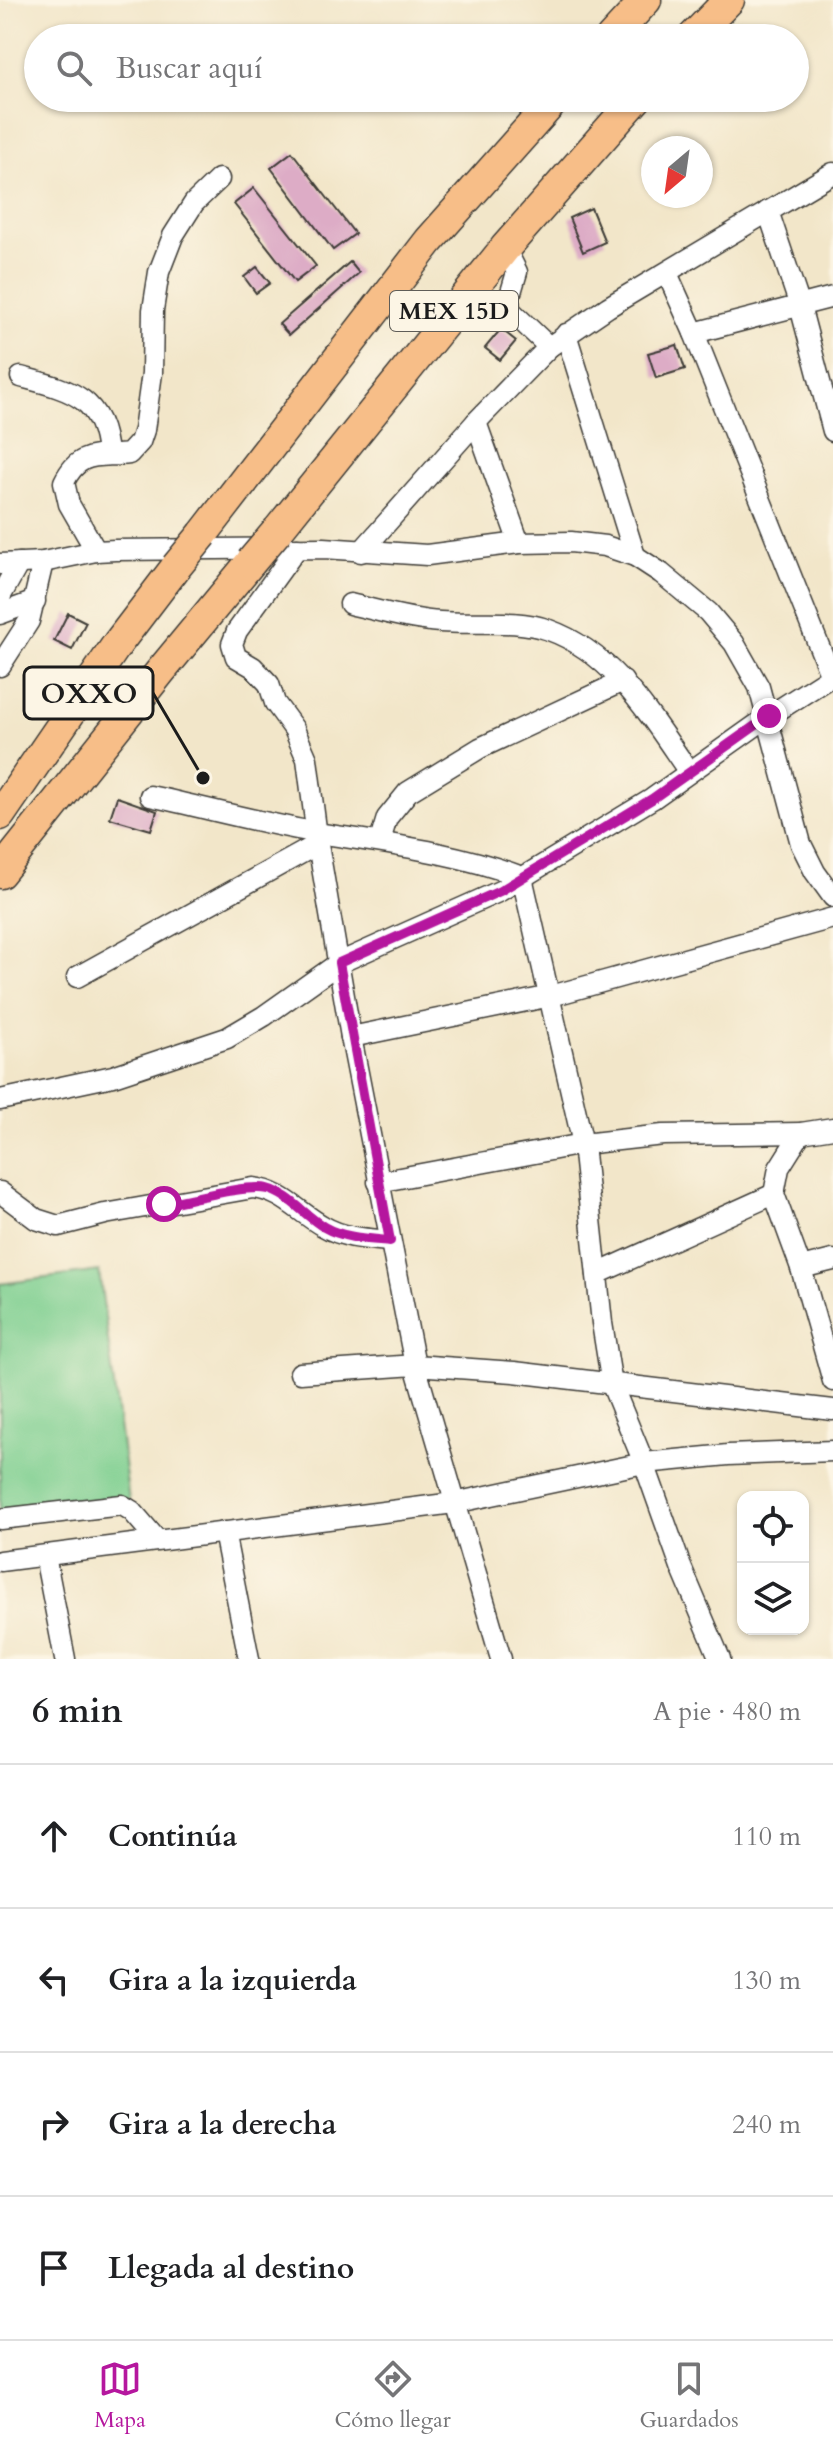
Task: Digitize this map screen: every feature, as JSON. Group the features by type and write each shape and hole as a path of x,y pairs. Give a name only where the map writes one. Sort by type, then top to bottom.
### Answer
{"highway":[{"path":"624,24 646,0"},
{"path":"706,24 729,0"},
{"name":"MEX 15D","path":"0,815 118,643 176,567 429,241 544,112"},
{"name":"MEX 15D","path":"0,873 251,562 287,539 505,248 625,112"}],"street":[{"path":"361,552 476,422 549,347 833,173"},
{"path":"96,551 69,504 64,482 86,456 129,454 140,442 152,373 153,310 159,272 173,236 194,203 219,179"},
{"path":"768,211 800,306 833,431"},
{"path":"505,248 517,272 509,299 510,310 549,347"},
{"path":"0,1100 113,1076 227,1038 339,963 500,891 652,799 832,675 667,273"},
{"path":"694,333 833,297"},
{"path":"566,334 635,556"},
{"path":"21,377 64,389 86,400 102,431 107,455"},
{"path":"476,422 519,543"},
{"path":"287,539 232,644 236,657 253,667 269,684 280,713 301,743 307,759 317,838 351,1037 415,1365 501,1659"},
{"path":"0,597 9,564 43,562 96,551 287,539 361,552 427,555 519,543 571,542 605,546 635,556 699,604 734,643 759,687 769,716 801,844 815,872 833,897"},
{"path":"0,666 19,640 35,601 43,562"},
{"path":"0,614 35,601"},
{"path":"350,604 432,621 494,622 549,630 582,648 623,681 689,772"},
{"path":"380,841 387,818 408,792 480,748 623,681"},
{"path":"150,796 317,838 380,841 478,862 522,877"},
{"path":"77,977 317,838"},
{"path":"522,877 583,1144 612,1385 681,1567 720,1659"},
{"path":"351,1037 551,996 833,918"},
{"path":"378,1182 583,1144 663,1135 801,1133 833,1128"},
{"path":"801,1133 779,1168 774,1194 801,1268 833,1381"},
{"path":"0,1192 36,1219 58,1226 105,1214 253,1188 268,1189 285,1197 325,1228 359,1238 390,1241"},
{"path":"597,1274 774,1194"},
{"path":"801,1268 833,1260"},
{"path":"300,1373 415,1365 514,1372 833,1410"},
{"path":"0,1561 454,1503 644,1463 728,1455 833,1451"},
{"path":"0,1519 122,1505 132,1511 157,1540"},
{"path":"224,1532 249,1659"},
{"path":"45,1556 65,1659"}],"green space":[{"path":"99,1271 129,1501 0,1517 0,1284"}],"building":[{"path":"292,152 355,234 333,250 271,168"},
{"path":"254,188 316,266 295,282 234,204"},
{"path":"591,208 605,242 583,252 569,218"},
{"path":"350,262 359,273 289,335 279,324"},
{"path":"257,267 270,283 256,293 244,277"},
{"path":"501,329 516,341 500,360 485,348"},
{"path":"677,345 685,369 656,378 648,353"},
{"path":"68,613 86,622 72,650 54,641"},
{"path":"117,797 157,811 151,830 110,818"}],"place":[{"name":"OXXO","path":"203,778"}],"route":[{"path":"164,1204 253,1188 268,1189 285,1197 325,1228 359,1238 390,1241 339,963 500,891 652,799 769,716"}]}
